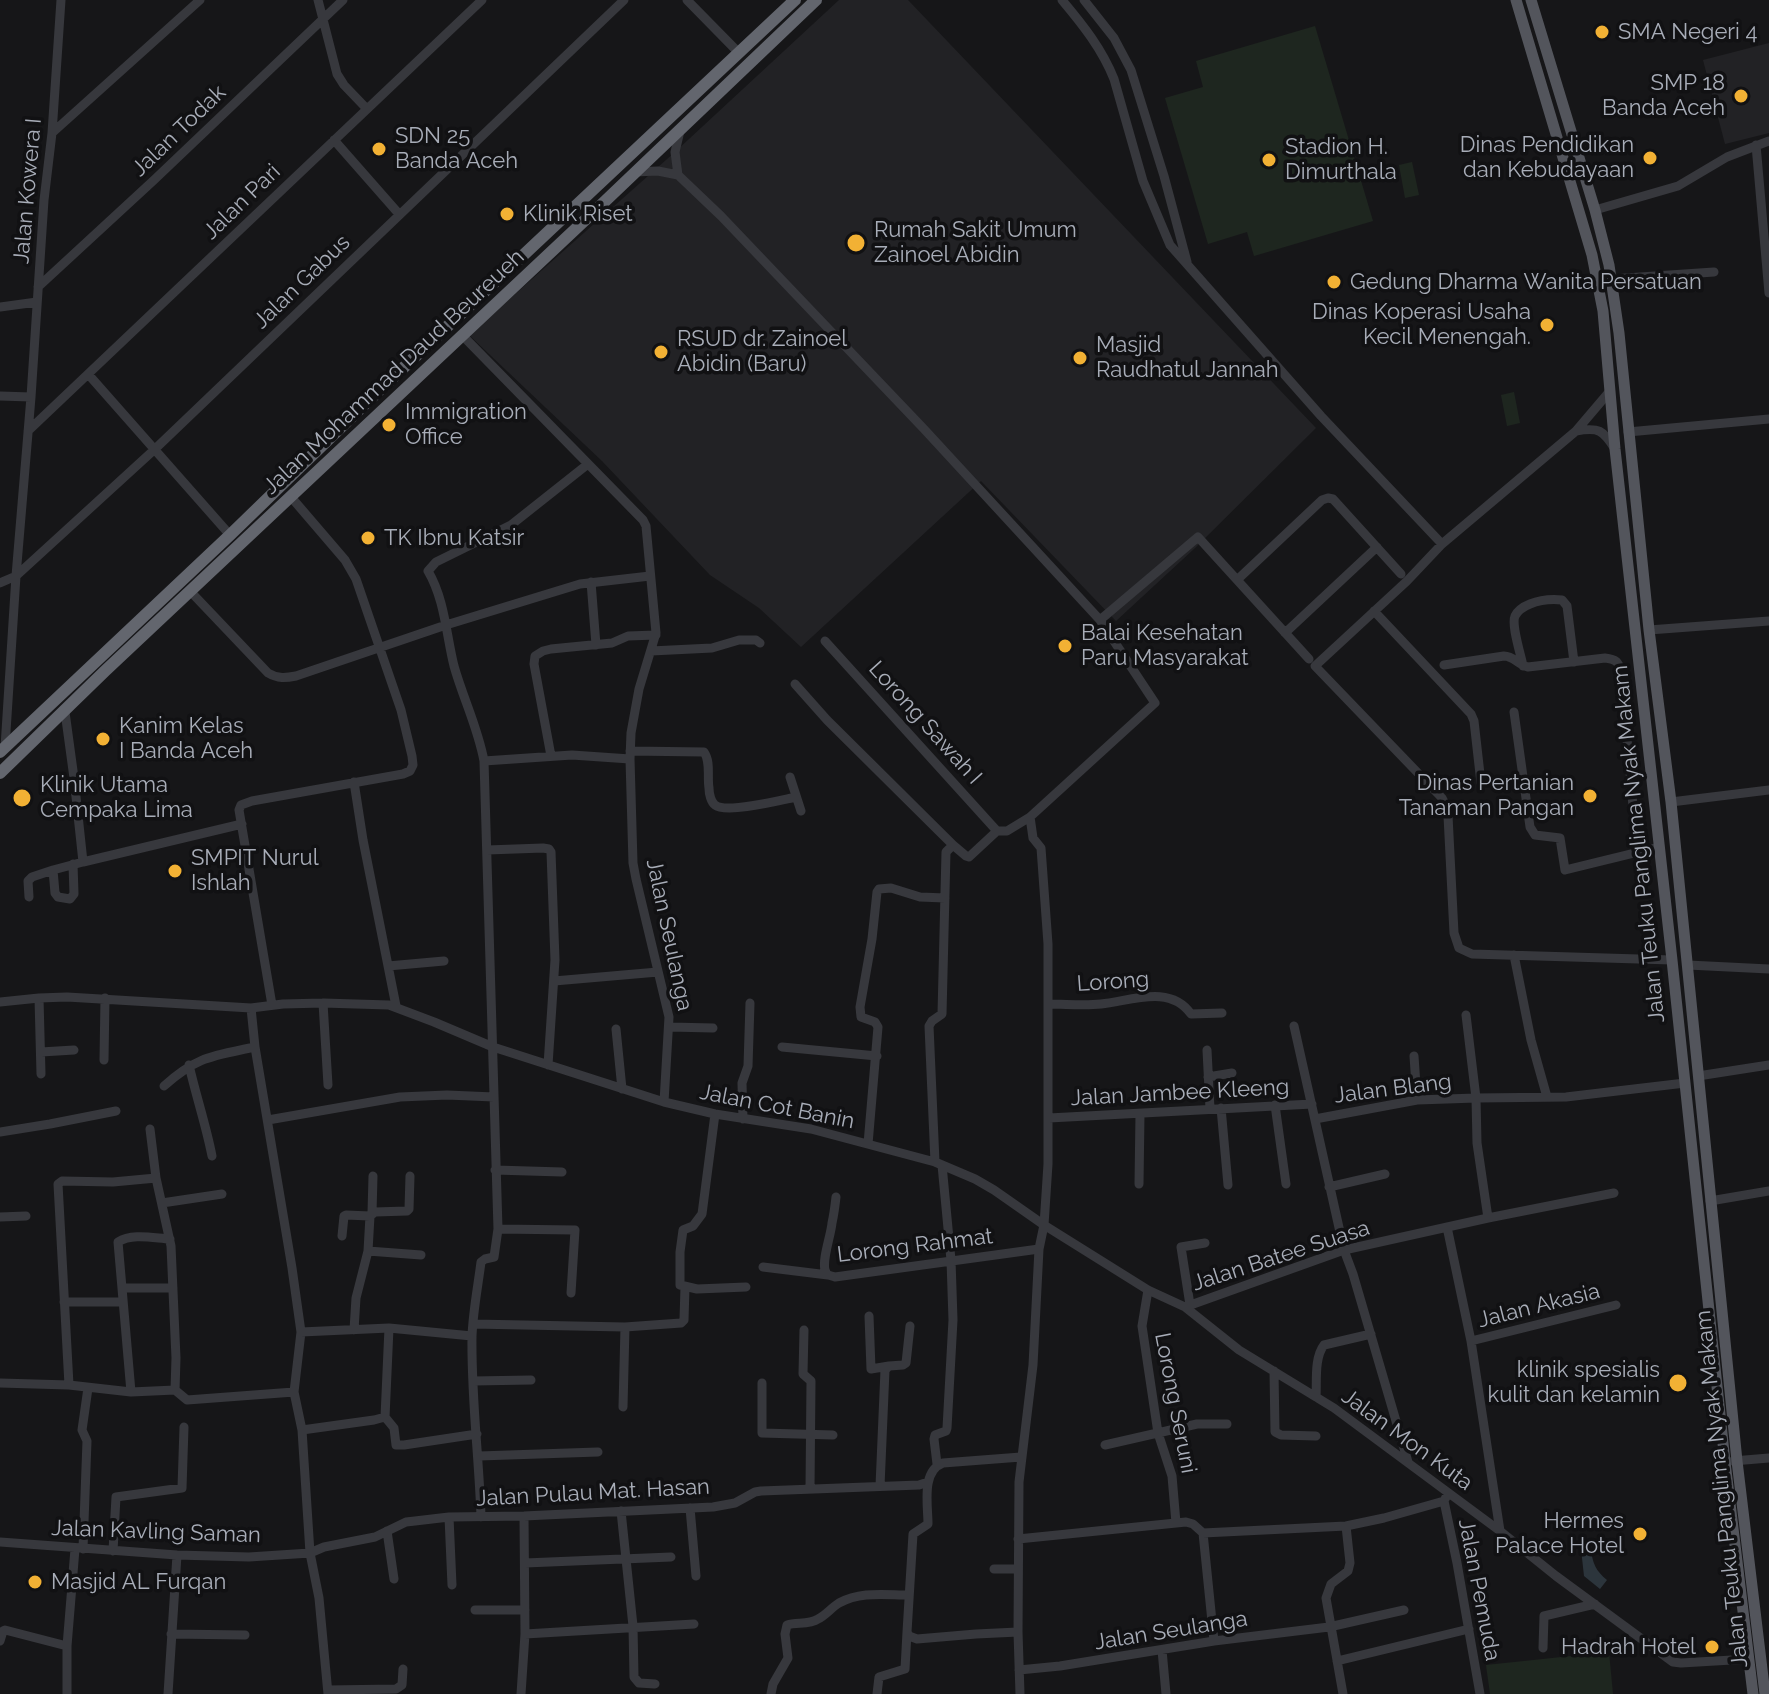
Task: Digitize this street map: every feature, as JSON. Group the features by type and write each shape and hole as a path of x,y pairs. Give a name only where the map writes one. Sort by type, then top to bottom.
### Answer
{"highway":[{"name":"Jalan Mohammad Daud Beureueh","path":"3,749 795,0"},
{"name":"Jalan Mohammad Daud Beureueh","path":"0,773 816,0"},
{"path":"775,20 785,30"},
{"path":"575,206 587,218"}],"main road":[{"name":"Jalan Teuku Panglima Nyak Makam","path":"1516,0 1595,267 1603,311 1615,449 1685,1083 1746,1585 1765,1694"},
{"name":"Jalan Teuku Panglima Nyak Makam","path":"1531,0 1595,210 1611,279 1688,965 1731,1461"},
{"path":"1657,820 1672,818"},
{"name":"Jalan Teuku Panglima Nyak Makam","path":"1746,1585 1753,1694"}],"street":[{"name":"Jalan Kowera I","path":"3,749 61,0"},
{"path":"52,133 200,0"},
{"path":"318,0 337,74 367,109"},
{"name":"Jalan Todak","path":"38,287 343,0"},
{"name":"Jalan Pari","path":"28,431 482,0"},
{"name":"Jalan Gabus","path":"0,583 16,576 155,449 624,0"},
{"path":"687,0 739,53"},
{"path":"1062,0 1099,47 1114,79 1143,181 1170,245 1262,352 1442,544"},
{"path":"1084,0 1114,38 1131,70 1188,264"},
{"path":"1099,47 1114,38"},
{"path":"1127,123 1145,119"},
{"path":"678,175 675,152 681,128"},
{"path":"334,140 399,214"},
{"path":"1595,210 1678,186 1727,157 1769,141"},
{"path":"1756,145 1769,293"},
{"path":"634,172 658,171 678,175 721,216 1100,620 1155,703 1030,817 1007,831 997,831 969,857 953,845 827,720 795,684"},
{"path":"1143,181 1164,176"},
{"path":"1611,279 1714,272"},
{"path":"0,307 37,302"},
{"path":"462,335 643,520 647,533 656,635 551,649 535,656 551,756"},
{"path":"88,374 230,535"},
{"path":"1610,391 1576,431 1442,544 1407,581 1315,666 1442,798 1446,806 1454,933 1459,948 1472,954 1672,960"},
{"path":"0,396 31,397"},
{"path":"1628,432 1769,419"},
{"path":"1576,431 1594,429 1602,432 1615,449"},
{"path":"481,1517 472,1336 481,1262 494,1257 498,1229 484,761 455,668 435,583 428,571 436,562 511,525 588,464"},
{"path":"272,1005 239,807 407,772 413,765 401,710 356,579 345,560 291,497"},
{"path":"1237,580 1323,498 1333,499 1401,574"},
{"path":"1100,620 1198,537 1309,659"},
{"path":"1285,633 1377,547"},
{"path":"190,591 275,677 296,676 446,625 591,582 650,576"},
{"path":"591,582 596,645"},
{"path":"1523,666 1515,628 1516,614 1528,605 1555,599 1562,600 1567,606 1574,662"},
{"path":"1374,611 1471,714 1481,783"},
{"path":"1649,630 1769,621"},
{"name":"Jalan Seulanga","path":"656,635 637,697 630,755 633,863 670,1027 664,1102"},
{"path":"651,651 712,648 739,640 756,640 760,643"},
{"name":"Lorong Sawah I","path":"825,641 997,831"},
{"path":"1444,665 1508,656 1523,666 1533,667 1605,658 1619,663 1637,851"},
{"path":"53,870 57,895 70,899 74,894 78,863 74,778 65,712"},
{"path":"1514,712 1530,827 1535,835 1560,838 1565,870 1659,847"},
{"path":"484,761 704,752 714,805 721,808 744,807 796,797"},
{"path":"790,777 801,811"},
{"path":"354,782 396,1006"},
{"path":"1671,802 1769,790"},
{"path":"1020,1694 1019,1482 1033,1365 1039,1249 1047,1187 1049,1118 1048,944 1041,848 1033,838 1030,817"},
{"path":"29,897 28,881 32,877 242,824"},
{"path":"877,1694 879,1677 905,1669 913,1534 928,1524 928,1482 937,1464 934,1439 935,1435 947,1428 953,1320 951,1260 939,1164 929,1026 942,1014 946,852 953,845"},
{"path":"487,850 543,848 551,852 555,960 548,1065"},
{"path":"868,1144 878,1025 864,1020 860,1014 877,892 887,887 920,897 945,898"},
{"path":"1514,955 1531,1040 1547,1097"},
{"path":"388,966 444,961"},
{"path":"1688,965 1769,969"},
{"path":"554,981 658,972"},
{"name":"Lorong","path":"1049,1004 1099,1004 1156,995 1185,1006 1191,1014 1222,1013"},
{"path":"39,998 41,1074"},
{"name":"Jalan Cot Banin","path":"0,1002 39,998 105,998 251,1008 323,1003 396,1006 493,1047 664,1102 715,1114 811,1129 939,1164 994,1190 1044,1225"},
{"path":"104,1060 105,998"},
{"path":"323,1003 328,1085"},
{"path":"743,1119 742,1083 748,1066 750,1003"},
{"path":"251,1008 301,1332 294,1392 302,1430 310,1553 319,1598 328,1692 396,1689 402,1685 403,1669"},
{"path":"1466,1015 1476,1098 1477,1143 1488,1218"},
{"path":"1294,1026 1344,1250 1408,1462"},
{"path":"670,1027 713,1028"},
{"path":"616,1029 622,1089"},
{"path":"164,1086 189,1065 255,1047"},
{"path":"782,1047 877,1056"},
{"path":"41,1052 74,1050"},
{"path":"1207,1050 1210,1109"},
{"path":"1414,1056 1417,1100"},
{"path":"189,1065 212,1156"},
{"path":"1698,1076 1769,1065"},
{"path":"1208,1077 1232,1073"},
{"path":"1476,1098 1585,1096 1685,1083"},
{"path":"268,1120 400,1097 494,1097"},
{"name":"Jalan Blang","path":"1315,1119 1417,1100 1476,1098"},
{"name":"Jalan Jambee Kleeng","path":"1049,1118 1312,1104"},
{"path":"1275,1105 1286,1184"},
{"path":"1221,1108 1228,1185"},
{"path":"0,1132 116,1111"},
{"path":"715,1114 702,1214 698,1222 683,1230 680,1285 697,1289 746,1287"},
{"path":"1139,1184 1140,1114"},
{"path":"150,1129 156,1178 170,1239 175,1390"},
{"path":"495,1170 562,1172"},
{"path":"1329,1187 1385,1174"},
{"path":"354,1330 356,1298 368,1251 373,1176"},
{"path":"342,1236 346,1215 407,1211 410,1176"},
{"path":"69,1385 58,1184 62,1181 113,1182 156,1178"},
{"path":"1710,1201 1769,1191"},
{"name":"Jalan Batee Suasa","path":"1187,1306 1344,1250 1614,1193"},
{"path":"162,1203 222,1194"},
{"name":"Lorong Rahmat","path":"836,1197 824,1265 828,1275 835,1277 1039,1249"},
{"path":"0,1217 26,1216"},
{"name":"Jalan Mon Kuta","path":"1044,1225 1148,1290 1187,1306 1239,1350 1316,1397 1408,1462 1446,1497 1500,1531 1673,1662 1749,1659"},
{"path":"1447,1227 1471,1341 1500,1531"},
{"path":"498,1229 575,1230 571,1293"},
{"path":"131,1392 118,1242 128,1237 170,1239"},
{"path":"1187,1306 1181,1247 1205,1243"},
{"path":"368,1251 421,1255"},
{"path":"763,1267 828,1275"},
{"path":"473,1324 676,1325 684,1320 685,1287"},
{"path":"122,1288 173,1288"},
{"name":"Lorong Seruni","path":"1148,1290 1142,1326 1158,1433 1172,1476 1176,1523"},
{"path":"64,1302 123,1302"},
{"name":"Jalan Akasia","path":"1471,1341 1616,1305"},
{"path":"869,1316 871,1369 906,1363 910,1326"},
{"path":"623,1407 625,1327"},
{"path":"301,1332 389,1328 472,1336"},
{"path":"389,1328 385,1417 394,1428 396,1445 477,1434"},
{"path":"804,1330 803,1374 811,1381 810,1489"},
{"path":"1316,1397 1319,1351 1324,1345 1371,1334"},
{"path":"880,1486 885,1370 889,1366"},
{"path":"1274,1371 1275,1432 1281,1435 1316,1436"},
{"path":"473,1381 531,1380"},
{"path":"0,1383 69,1385 131,1392 175,1390 187,1400 294,1392"},
{"path":"762,1383 762,1433 833,1435"},
{"path":"67,1694 67,1646 79,1549 87,1441 82,1430 88,1388"},
{"path":"302,1430 385,1417"},
{"path":"1105,1445 1197,1424 1227,1424"},
{"path":"113,1551 116,1497 182,1488 184,1427"},
{"path":"479,1456 598,1452"},
{"path":"937,1464 1021,1457"},
{"path":"1731,1461 1769,1458"},
{"name":"Jalan Pulau Mat. Hasan","path":"310,1553 324,1547 375,1537 406,1522 449,1517 690,1508 735,1503 761,1491 919,1485 928,1482"},
{"path":"1203,1533 1346,1526 1384,1518 1446,1497"},
{"name":"Jalan Pemuda","path":"1446,1497 1480,1694"},
{"path":"690,1508 696,1576"},
{"path":"621,1511 633,1626 634,1677 639,1683 655,1684"},
{"path":"521,1694 525,1634 524,1516"},
{"path":"449,1517 452,1585"},
{"path":"1018,1539 1186,1522 1193,1524 1203,1533 1214,1641"},
{"path":"1343,1694 1326,1598 1331,1584 1348,1571 1346,1526"},
{"path":"387,1531 394,1579"},
{"name":"Jalan Kavling Saman","path":"0,1542 177,1555 249,1557 310,1553"},
{"path":"168,1694 177,1555"},
{"path":"525,1563 671,1557"},
{"path":"994,1569 1018,1569"},
{"path":"771,1694 773,1684 788,1658 787,1625 818,1620 826,1611 860,1594 909,1595"},
{"path":"1543,1648 1544,1616 1595,1604"},
{"path":"475,1610 525,1610"},
{"name":"Jalan Seulanga","path":"1019,1670 1329,1627 1404,1610"},
{"path":"525,1634 694,1624"},
{"path":"1337,1661 1469,1629"},
{"path":"0,1641 5,1630 67,1646"},
{"path":"907,1632 917,1639 1018,1632"},
{"path":"171,1634 245,1635"},
{"path":"1162,1650 1166,1694"}],"shaded area":[{"name":"Rumah Sakit Umum Zainoel Abidin","path":"839,0 908,0 1316,428 1116,621 981,481 801,647 759,608 710,575 602,461 469,335 675,152"},
{"name":"Stadion H. Dimurthala","path":"1315,26 1373,221 1254,256 1247,232 1208,244 1165,98 1203,87 1196,61"},
{"name":"SMP 18 Banda Aceh","path":"1769,43 1769,133 1725,144 1703,60"},
{"path":"1412,162 1419,195 1405,198 1399,165"},
{"path":"1514,392 1520,423 1507,426 1501,395"},
{"path":"1591,1548 1595,1566 1607,1580 1600,1589 1584,1576 1581,1549"},
{"path":"1609,1652 1613,1694 1490,1694 1486,1665"}],"place":[{"name":"SMA Negeri 4","path":"1602,32"},
{"name":"SMP 18 Banda Aceh","path":"1741,96"},
{"name":"SDN 25 Banda Aceh","path":"379,149"},
{"name":"Dinas Pendidikan dan Kebudayaan","path":"1650,158"},
{"name":"Stadion H. Dimurthala","path":"1269,160"},
{"name":"Klinik Riset","path":"507,214"},
{"name":"Rumah Sakit Umum Zainoel Abidin","path":"856,243"},
{"name":"Gedung Dharma Wanita Persatuan","path":"1334,282"},
{"name":"Dinas Koperasi Usaha Kecil Menengah.","path":"1547,325"},
{"name":"RSUD dr. Zainoel Abidin (Baru)","path":"661,352"},
{"name":"Masjid Raudhatul Jannah","path":"1080,358"},
{"name":"Immigration Office","path":"389,425"},
{"name":"TK Ibnu Katsir","path":"368,538"},
{"name":"Balai Kesehatan Paru Masyarakat","path":"1065,646"},
{"name":"Kanim Kelas I Banda Aceh","path":"103,739"},
{"name":"Dinas Pertanian Tanaman Pangan","path":"1590,796"},
{"name":"Klinik Utama Cempaka Lima","path":"22,798"},
{"name":"SMPIT Nurul Ishlah","path":"175,871"},
{"name":"klinik spesialis kulit dan kelamin","path":"1678,1383"},
{"name":"Hermes Palace Hotel","path":"1640,1534"},
{"name":"Masjid AL Furqan","path":"35,1582"},
{"name":"Hadrah Hotel","path":"1712,1647"}]}
